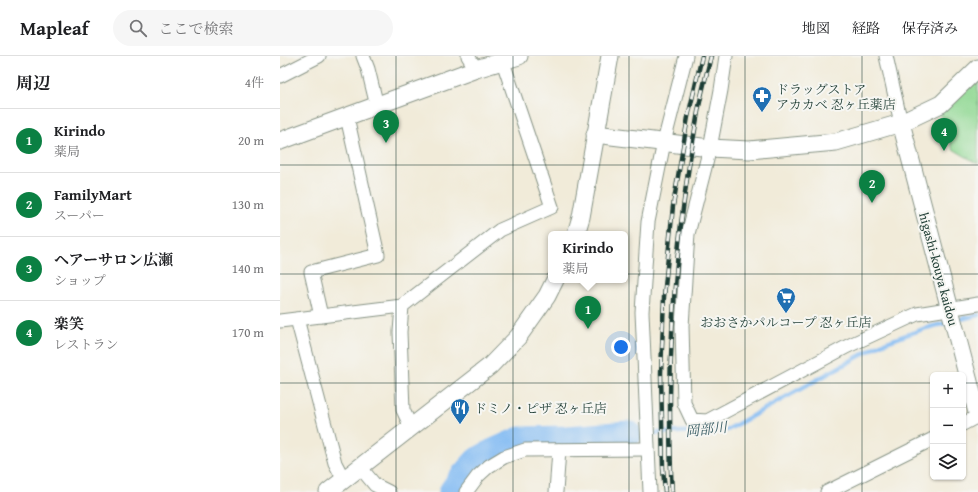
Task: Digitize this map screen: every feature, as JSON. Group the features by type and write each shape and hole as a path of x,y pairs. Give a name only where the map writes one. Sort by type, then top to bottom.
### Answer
{"street":[{"path":"280,76 319,56"},
{"path":"363,56 368,69 377,106"},
{"path":"577,231 581,217 610,56"},
{"path":"650,492 642,312 648,222 664,142 686,56"},
{"path":"726,56 710,148 688,234 683,318 684,403 692,420 707,421 848,346 917,314 952,317 978,304"},
{"path":"886,56 901,123"},
{"path":"280,141 377,106 472,62 511,59 552,207 500,230 402,306 280,321"},
{"path":"595,134 710,148 749,150 836,142 901,123 941,104 978,68"},
{"path":"322,316 311,272 378,255 348,117"},
{"name":"higashi-kouya kaidou","path":"901,123 978,416"},
{"path":"328,492 490,366 518,337 547,296 554,283"},
{"path":"402,306 400,332 403,410 411,427"},
{"path":"297,319 335,463 344,480"},
{"path":"966,422 978,416"},
{"path":"827,492 930,441"},
{"path":"466,492 478,476 489,466 504,457 525,450 559,450 647,445"},
{"path":"556,492 559,450"},
{"path":"360,467 375,484 389,492"}],"green space":[{"path":"977,81 978,164 953,149 939,111"}],"waterway":[{"name":"岡部川","path":"957,320 978,315"},
{"name":"岡部川","path":"629,434 727,430 881,344 926,328 950,322"},
{"name":"岡部川","path":"452,492 477,461 520,440 568,439 629,434"}],"railway":[{"path":"665,492 661,373 664,297 673,206 688,117 702,56"},
{"path":"672,492 670,398 674,292 681,222 691,153 700,102 711,56"}],"place":[{"name":"ドラッグストア アカカベ 忍ヶ丘薬店","path":"762,113"},
{"name":"ヘアーサロン広瀬","path":"386,143"},
{"name":"楽笑","path":"944,151"},
{"name":"FamilyMart","path":"872,203"},
{"name":"おおさかパルコープ 忍ヶ丘店","path":"786,314"},
{"name":"Kirindo","path":"588,329"},
{"name":"ドミノ・ピザ 忍ヶ丘店","path":"460,425"}]}
